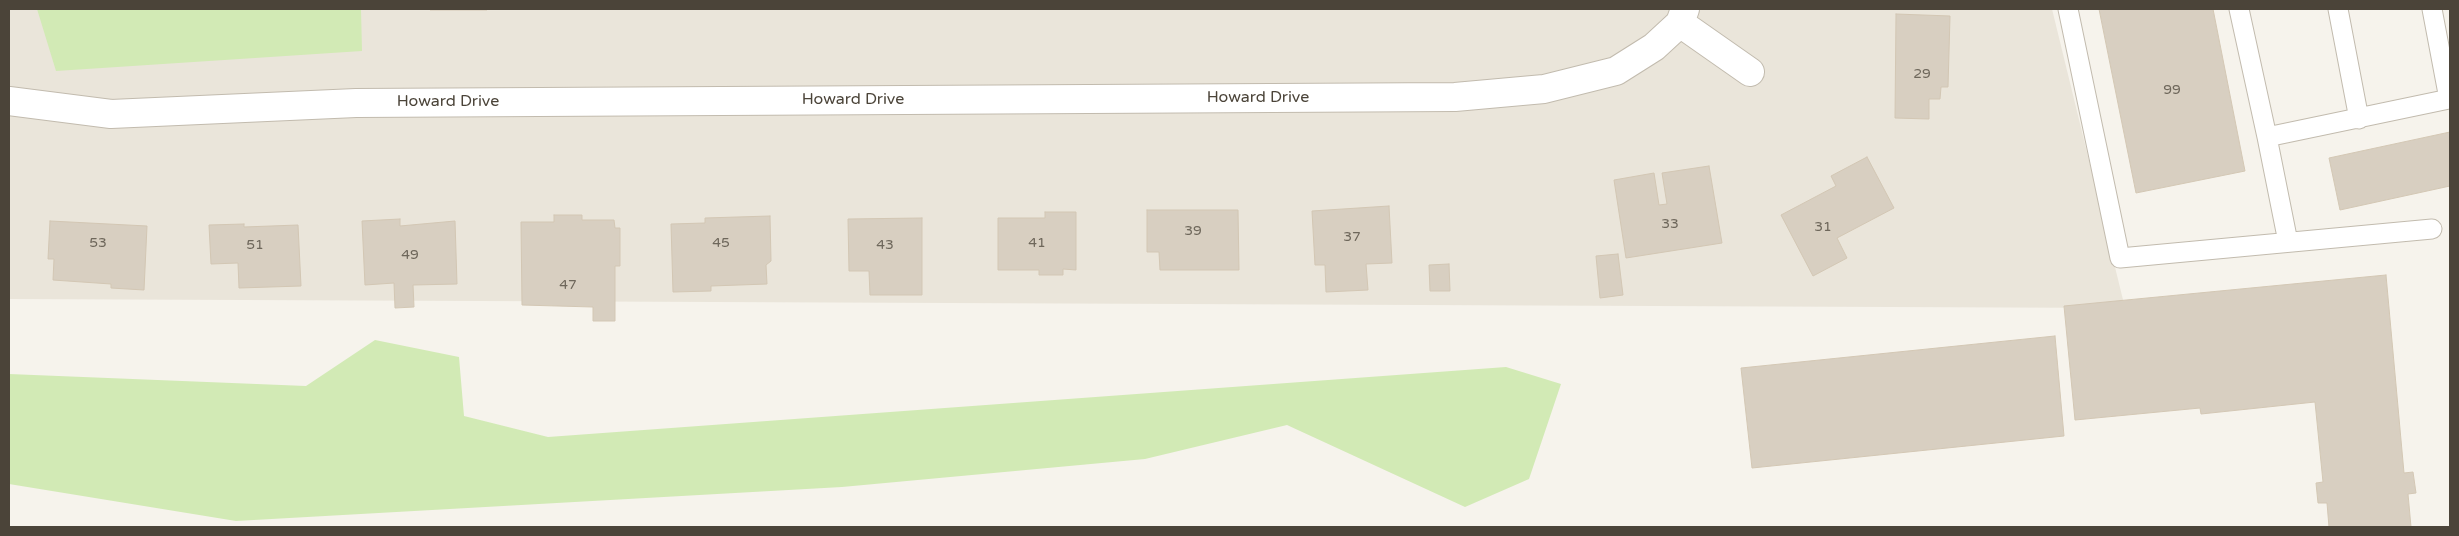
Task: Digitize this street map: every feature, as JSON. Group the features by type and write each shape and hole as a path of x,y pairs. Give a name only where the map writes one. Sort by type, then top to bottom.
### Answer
{"street":[{"name":"Howard Drive","path":"9,101 111,114 356,103 1455,97 1544,89 1616,71 1654,47 1682,16 1750,72"}],"lane":[{"path":"2068,9 2120,258 2432,229"},
{"path":"2239,9 2288,242"},
{"path":"2338,9 2359,118"},
{"path":"2267,138 2449,99 2432,9"}],"shaded area":[{"path":"9,9 2052,9 2125,308 9,299"}],"green space":[{"path":"37,9 361,9 362,51 56,71"},
{"path":"375,340 459,357 464,416 548,437 1506,367 1561,384 1529,479 1465,507 1287,425 1145,459 842,487 236,521 9,484 9,374 306,386"}],"building":[{"path":"487,9 487,10 430,10"},
{"path":"2099,9 2213,9 2245,171 2136,193"},
{"path":"1896,14 1950,16 1948,87 1941,87 1940,99 1929,99 1929,119 1895,118"},
{"path":"2450,132 2450,186 2340,210 2329,158"},
{"path":"1867,157 1894,208 1837,238 1847,258 1813,276 1781,215 1836,186 1831,176"},
{"path":"1709,166 1722,243 1626,258 1614,180 1654,173 1659,205 1667,204 1662,173"},
{"path":"1389,206 1392,263 1366,264 1368,290 1326,292 1325,265 1315,265 1312,211"},
{"path":"1147,210 1238,210 1239,270 1160,270 1159,252 1147,252"},
{"path":"1045,212 1076,212 1076,270 1063,269 1063,275 1039,275 1039,270 998,270 998,218 1045,218"},
{"path":"554,215 582,215 582,220 614,220 615,228 620,228 620,266 615,266 615,321 593,321 593,307 522,305 521,222 554,222"},
{"path":"770,216 771,261 766,265 767,284 711,286 711,291 673,292 671,224 705,223 705,218"},
{"path":"922,218 922,295 870,295 869,271 849,271 848,219"},
{"path":"400,219 400,226 455,221 457,284 413,285 414,307 395,308 394,283 365,285 362,221"},
{"path":"50,221 147,226 144,290 111,288 111,284 53,280 54,259 48,259"},
{"path":"244,224 244,227 298,225 301,286 239,288 238,263 211,264 209,225"},
{"path":"1618,254 1623,295 1600,298 1596,256"},
{"path":"1449,264 1450,291 1430,291 1429,265"},
{"path":"2386,275 2404,473 2413,472 2416,493 2408,494 2411,527 2329,527 2327,503 2318,503 2316,483 2323,482 2315,402 2201,414 2200,408 2075,420 2064,306"},
{"path":"2055,336 2064,436 1752,468 1741,368"}]}
